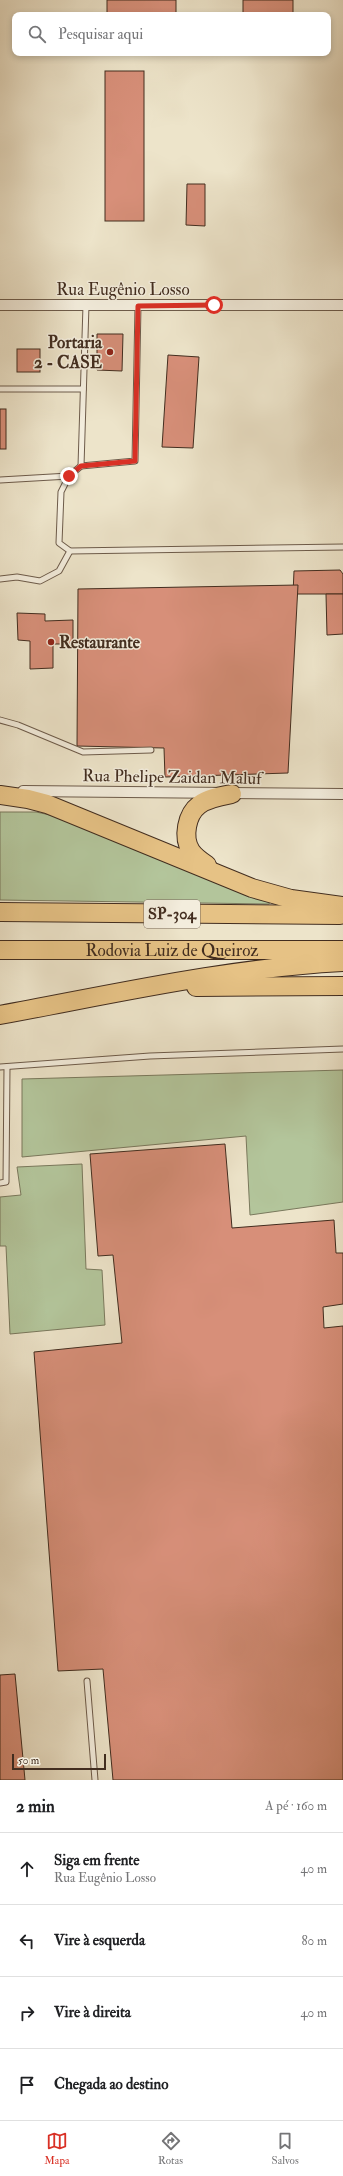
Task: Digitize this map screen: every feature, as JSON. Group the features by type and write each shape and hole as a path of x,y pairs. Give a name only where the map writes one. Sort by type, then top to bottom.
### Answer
{"highway":[{"path":"220,875 196,858 187,841 186,831 193,812 199,804 220,796 232,794"},
{"path":"0,795 28,799 47,804 252,888 291,899 343,906"},
{"name":"Rodovia Luiz de Queiroz","path":"0,912 343,915"},
{"name":"Rodovia Luiz de Queiroz","path":"0,950 343,950"},
{"path":"0,1015 227,973 300,964 343,962"},
{"path":"153,987 343,986"}],"street":[{"name":"Rua Eugênio Losso","path":"0,305 343,305"},
{"name":"Rua Phelipe Zaidan Maluf","path":"0,791 343,794"}],"lane":[{"path":"81,466 86,305"},
{"path":"138,306 135,461 81,466 69,476 61,492 59,543 70,551 343,547"},
{"path":"0,389 83,389"},
{"path":"0,480 69,476"},
{"path":"0,579 17,577 40,581 59,571 70,551"},
{"path":"0,720 18,725 83,752 151,750"},
{"path":"0,1067 150,1056 343,1049"},
{"path":"0,1183 6,1182 7,1067"},
{"path":"87,1681 95,1780"}],"green space":[{"path":"0,812 36,812 50,815 270,902 269,904 0,900"},
{"path":"343,1070 343,1202 250,1215 246,1136 22,1157 22,1079"},
{"path":"82,1164 86,1269 102,1270 105,1325 10,1334 6,1246 0,1246 0,1197 21,1195 17,1167"}],"building":[{"path":"107,0 176,0 176,12 107,12"},
{"path":"243,0 293,0 293,12 243,12"},
{"path":"105,71 144,71 144,221 105,221"},
{"path":"187,184 205,184 205,226 186,225"},
{"name":"Portaria 2 - CASE","path":"97,334 123,334 122,371 97,370"},
{"path":"17,349 40,349 40,372 17,372"},
{"path":"168,355 199,357 193,448 162,447"},
{"path":"0,409 6,409 6,449 0,449"},
{"path":"340,570 343,574 343,594 293,594 294,571"},
{"path":"298,585 288,773 165,777 164,748 77,746 78,589"},
{"path":"326,594 343,594 343,634 327,635"},
{"name":"Restaurante","path":"17,613 45,614 45,621 73,620 73,644 53,644 53,668 30,669 30,641 18,640"},
{"path":"225,1144 232,1228 334,1220 336,1253 343,1253 343,1304 323,1307 324,1328 343,1326 343,1780 113,1780 103,1669 58,1671 34,1352 122,1343 113,1255 98,1256 90,1154"},
{"path":"15,1674 25,1780 0,1780 0,1675"}],"place":[{"name":"Portaria 2 - CASE","path":"110,352"},
{"name":"Restaurante","path":"51,642"}],"route":[{"path":"69,476 81,466 135,461 138,306 214,305"}]}
